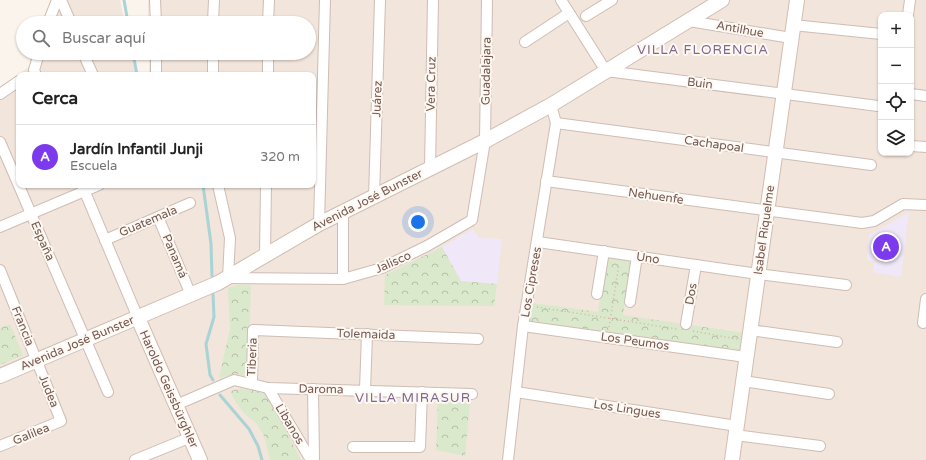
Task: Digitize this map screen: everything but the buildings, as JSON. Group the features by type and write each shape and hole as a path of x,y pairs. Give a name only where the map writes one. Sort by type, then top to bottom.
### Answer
{"street":[{"path":"51,16 57,0"},
{"path":"61,0 68,16"},
{"path":"156,0 156,16"},
{"path":"213,16 214,0"},
{"path":"268,16 269,0"},
{"path":"319,224 326,0"},
{"name":"Juárez","path":"374,197 380,0"},
{"name":"Vera Cruz","path":"430,169 433,0"},
{"name":"Guadalajara","path":"485,141 487,0"},
{"path":"561,0 606,70"},
{"path":"586,16 612,0"},
{"name":"Isabel Riquelme","path":"732,460 797,0"},
{"path":"908,12 910,0"},
{"name":"Avenida José Bunster","path":"0,376 138,318 228,278 264,254 319,224 485,141 551,105 718,1"},
{"path":"525,42 569,13"},
{"name":"Antilhue","path":"689,20 792,32 878,34"},
{"path":"33,72 37,60"},
{"path":"86,60 92,72"},
{"path":"156,60 156,72"},
{"path":"213,60 213,72"},
{"path":"268,60 268,72"},
{"name":"Buin","path":"606,70 878,106"},
{"path":"0,94 16,83"},
{"path":"914,94 926,96"},
{"name":"Los Cipreses","path":"510,460 523,326 538,242 546,181 556,123 551,105"},
{"name":"Cachapoal","path":"556,123 871,165"},
{"name":"Jalisco","path":"228,278 343,279 382,268 426,246 472,220 485,141"},
{"name":"España","path":"0,142 16,179"},
{"path":"914,146 926,147"},
{"name":"Nehuenfe","path":"546,181 868,223 903,204 926,205"},
{"name":"España","path":"20,188 108,392"},
{"path":"0,227 31,214 84,188"},
{"name":"Haroldo Geissbürghler","path":"84,188 138,318 200,460"},
{"path":"219,188 230,238 228,278"},
{"path":"264,254 266,188"},
{"name":"Guatemala","path":"105,240 190,203"},
{"path":"343,212 343,279"},
{"name":"Panamá","path":"158,217 191,295"},
{"name":"Uno","path":"538,242 758,274 846,285"},
{"path":"597,294 604,252"},
{"path":"630,302 637,256"},
{"name":"Dos","path":"684,328 696,265"},
{"name":"Francia","path":"0,270 37,360"},
{"path":"923,322 926,299"},
{"name":"Los Peumos","path":"523,326 746,357"},
{"name":"Tolemaida","path":"253,330 478,339"},
{"name":"Tiberia","path":"252,384 253,330"},
{"path":"365,390 367,334"},
{"path":"750,336 837,342"},
{"name":"Judea","path":"37,360 61,421"},
{"name":"Daroma","path":"176,405 234,380 268,388 472,394"},
{"path":"743,381 829,394"},
{"name":"Libanos","path":"268,388 311,460"},
{"path":"314,389 314,460"},
{"path":"353,447 420,447 422,392"},
{"name":"Los Lingues","path":"516,392 820,446"},
{"name":"Galilea","path":"0,446 61,421"},
{"path":"135,460 191,437"}],"path":[{"path":"607,338 621,254"},
{"path":"527,306 750,336"}],"shaded area":[{"path":"61,0 120,0 123,16 55,16"},
{"path":"148,0 926,0 926,460 0,460 0,87 16,76 16,188 316,188 316,72 149,72 149,60 316,60 316,16 148,16"},
{"path":"39,60 134,60 136,72 22,72"},
{"path":"909,212 901,277 873,272 874,262 867,260 869,235"},
{"path":"473,229 479,238 502,239 497,284 461,281 442,247"}],"green space":[{"path":"442,247 461,281 497,284 494,306 384,305 385,275"},
{"path":"606,256 634,260 628,302 625,302 623,315 744,333 741,353 529,324 533,303 598,312"},
{"path":"236,285 251,285 248,377 238,374 219,378 230,329 228,288"},
{"path":"10,324 23,355 0,365 0,328"},
{"path":"243,388 266,393 301,460 270,460 264,436 257,424 244,413 230,391"},
{"path":"438,401 470,403 465,456 436,450"}],"waterway":[{"path":"124,0 127,16"},
{"path":"134,60 136,72"},
{"path":"203,188 211,244 212,276"},
{"path":"213,294 214,317 206,344 210,375 213,380"},
{"path":"220,395 249,429 258,446 262,460"}],"place":[{"name":"Jardín Infantil Junji","path":"886,247"}],"district":[{"name":"VILLA FLORENCIA","path":"703,50"},
{"name":"VILLA MIRASUR","path":"413,398"}]}
